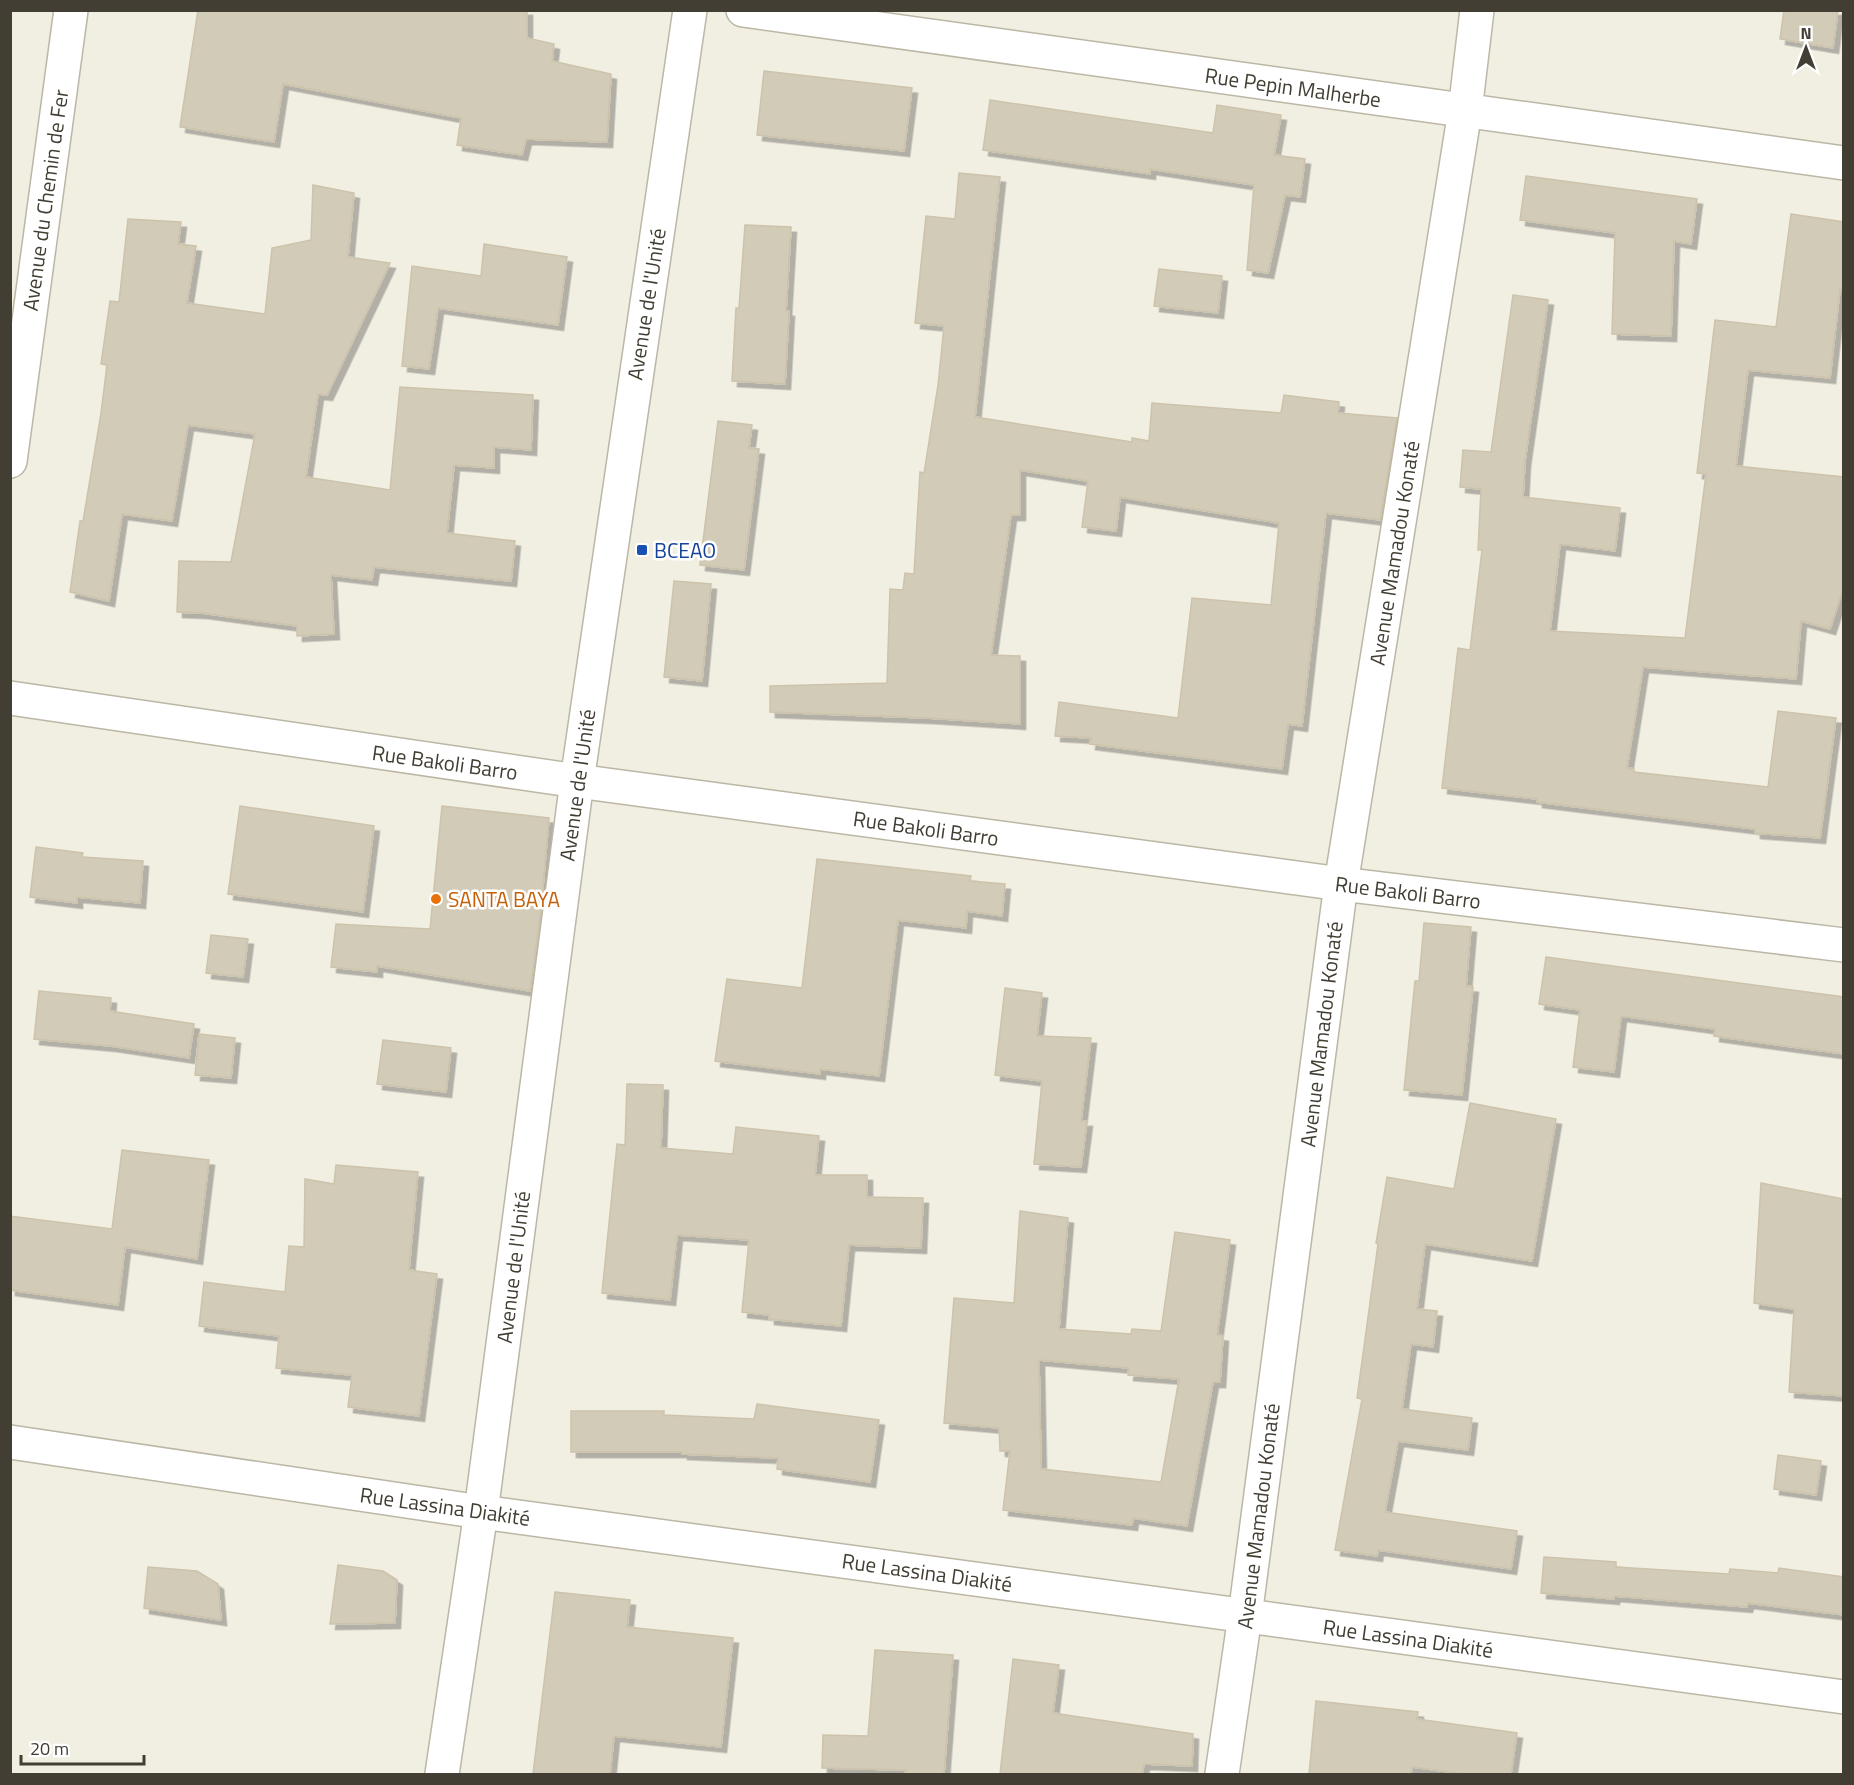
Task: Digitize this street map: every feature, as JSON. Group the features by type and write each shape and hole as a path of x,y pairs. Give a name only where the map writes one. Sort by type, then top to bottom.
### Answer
{"street":[{"name":"Avenue du Chemin de Fer","path":"10,461 70,10"},
{"name":"Avenue de l'Unité","path":"442,1774 481,1512 577,781 690,10"},
{"name":"Rue Pepin Malherbe","path":"743,10 1844,163"},
{"name":"Avenue Mamadou Konaté","path":"1222,1774 1245,1616 1341,884 1465,111 1477,10"},
{"name":"Rue Bakoli Barro","path":"10,698 577,781 1341,884 1844,945"},
{"name":"Rue Lassina Diakité","path":"10,1442 481,1512 1844,1697"}],"building":[{"path":"198,10 527,10 527,38 554,44 552,61 611,74 607,142 526,139 522,155 457,145 461,118 283,84 274,142 180,127"},
{"path":"1784,10 1838,10 1833,48 1780,39"},
{"path":"764,71 912,88 904,151 757,135"},
{"path":"990,100 1213,133 1217,105 1281,115 1274,155 1305,159 1300,197 1285,195 1268,273 1247,270 1254,185 1150,169 1150,174 983,150"},
{"path":"959,173 1000,177 975,417 1132,442 1132,438 1149,441 1152,403 1281,413 1284,395 1339,402 1338,413 1397,418 1380,520 1326,513 1302,726 1288,724 1282,769 1090,744 1091,738 1055,736 1059,702 1178,718 1192,598 1271,605 1279,523 1120,497 1116,531 1082,527 1088,481 1020,470 1020,515 1011,515 991,655 1020,656 1020,724 770,712 770,686 887,683 890,589 903,590 905,573 914,574 920,472 924,473 938,385 944,326 915,323 926,216 955,219"},
{"path":"1526,176 1697,199 1691,244 1674,241 1671,336 1612,334 1615,233 1520,220"},
{"path":"313,185 354,193 348,257 390,263 327,395 318,394 306,477 390,490 400,387 533,395 531,450 494,447 494,468 454,465 447,533 515,541 511,581 374,567 372,580 331,575 334,634 297,636 297,626 202,613 177,612 179,561 231,562 255,434 188,425 172,521 122,514 109,601 70,592 80,521 83,521 101,413 107,365 101,364 110,301 119,302 128,219 181,222 178,244 196,246 187,303 265,314 272,248 311,240"},
{"path":"1791,214 1844,222 1844,290 1840,289 1830,378 1748,370 1736,466 1844,477 1844,586 1830,629 1801,621 1796,679 1643,667 1627,768 1634,769 1634,772 1768,787 1778,711 1836,718 1820,838 1755,833 1755,829 1442,788 1458,648 1470,650 1482,550 1478,550 1481,489 1460,487 1463,450 1491,452 1513,295 1548,300 1525,461 1523,497 1620,508 1615,551 1560,544 1550,631 1685,638 1706,474 1697,473 1715,320 1776,327"},
{"path":"745,225 791,227 785,384 732,381 736,308 739,308"},
{"path":"484,244 567,257 558,325 438,308 429,369 402,366 412,266 481,276"},
{"path":"1159,269 1222,276 1218,313 1154,306"},
{"path":"718,421 752,425 749,448 759,449 744,570 700,565"},
{"path":"674,581 711,584 702,681 664,677"},
{"path":"240,806 374,826 363,912 228,894"},
{"path":"442,806 549,818 541,910 530,991 377,966 377,972 331,967 336,924 430,929"},
{"path":"36,847 83,853 82,857 143,861 140,903 77,897 77,903 30,897"},
{"path":"817,859 971,876 970,881 1005,884 1002,916 967,911 966,928 898,920 879,1076 820,1069 820,1074 715,1061 727,979 802,988"},
{"path":"1424,923 1471,927 1466,986 1473,987 1462,1095 1404,1090 1415,981 1419,981"},
{"path":"211,935 248,939 243,977 206,973"},
{"path":"1546,957 1844,997 1844,1054 1714,1036 1715,1029 1621,1016 1614,1072 1573,1067 1580,1010 1539,1004"},
{"path":"1005,988 1042,993 1037,1036 1091,1038 1081,1121 1087,1121 1081,1167 1034,1164 1042,1081 995,1075"},
{"path":"39,991 111,998 110,1011 194,1024 189,1058 111,1046 34,1039"},
{"path":"199,1034 235,1038 231,1078 195,1075"},
{"path":"383,1040 451,1048 446,1092 377,1084"},
{"path":"627,1084 663,1085 661,1148 733,1154 736,1127 819,1136 815,1175 867,1175 867,1197 923,1198 921,1248 849,1245 841,1326 769,1319 769,1315 742,1312 749,1240 677,1235 670,1300 602,1293 617,1144 625,1145"},
{"path":"1470,1103 1556,1119 1532,1261 1425,1244 1417,1309 1437,1311 1433,1347 1411,1344 1402,1409 1472,1418 1468,1450 1398,1441 1385,1512 1517,1531 1511,1569 1378,1550 1377,1556 1335,1550 1362,1399 1357,1398 1378,1244 1376,1243 1387,1177 1454,1189"},
{"path":"122,1150 209,1160 197,1259 125,1247 118,1305 10,1290 10,1216 112,1229"},
{"path":"336,1165 418,1172 409,1270 437,1274 419,1416 348,1407 352,1375 276,1368 279,1336 199,1326 204,1282 285,1292 289,1246 304,1247 305,1179 334,1184"},
{"path":"1761,1183 1844,1199 1844,1396 1789,1392 1794,1309 1754,1303"},
{"path":"1020,1211 1068,1218 1059,1329 1131,1334 1132,1329 1161,1331 1175,1232 1230,1240 1217,1335 1223,1336 1220,1382 1213,1382 1187,1526 1133,1518 1132,1525 1003,1510 1010,1451 1000,1451 999,1428 944,1423 954,1298 1014,1303","holes":["1039,1360 1129,1368 1128,1375 1179,1379 1161,1482 1041,1469"]},
{"path":"757,1404 879,1420 870,1482 777,1469 778,1458 682,1454 682,1452 571,1452 571,1411 664,1411 664,1415 754,1419"},
{"path":"1778,1455 1821,1461 1816,1495 1774,1489"},
{"path":"1544,1557 1616,1562 1616,1567 1729,1574 1730,1569 1778,1573 1779,1568 1844,1577 1844,1615 1748,1603 1747,1607 1614,1596 1614,1599 1541,1593"},
{"path":"338,1565 383,1571 397,1580 395,1623 330,1624"},
{"path":"148,1567 197,1571 218,1584 221,1620 144,1608"},
{"path":"555,1592 630,1600 627,1627 733,1638 721,1747 614,1736 610,1774 533,1774"},
{"path":"875,1650 953,1655 944,1774 905,1774 906,1770 822,1768 823,1735 868,1736"},
{"path":"1013,1659 1059,1665 1053,1713 1193,1734 1192,1766 1144,1764 1142,1774 1000,1774"},
{"path":"1316,1701 1418,1712 1417,1719 1517,1733 1511,1774 1465,1774 1412,1767 1411,1774 1309,1774"}],"place":[{"name":"BCEAO","path":"642,550"},
{"name":"SANTA BAYA","path":"436,899"}]}
